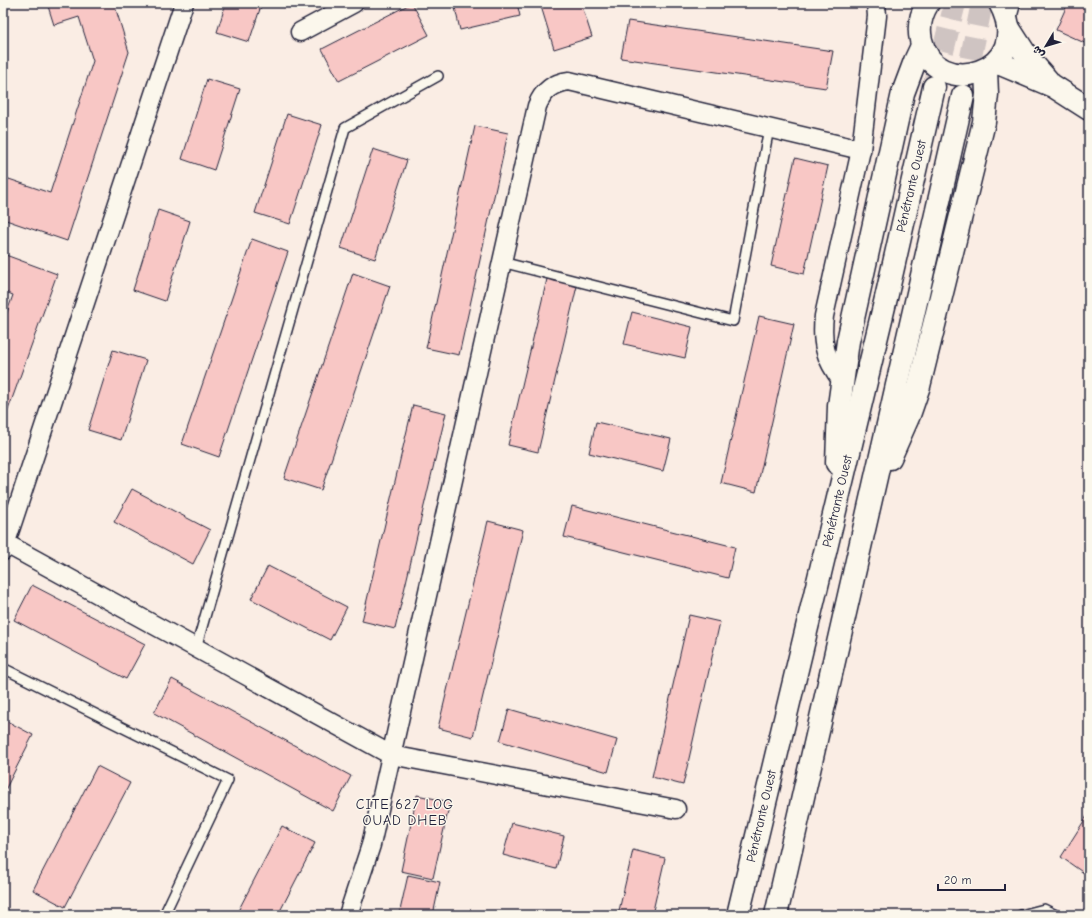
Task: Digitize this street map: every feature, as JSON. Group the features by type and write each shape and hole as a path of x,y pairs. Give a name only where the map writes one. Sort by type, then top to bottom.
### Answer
{"main road":[{"path":"922,9 919,34 922,46 928,57 937,66 948,72 961,75 974,74 991,66 1003,52 1008,39 1006,12"},
{"path":"1006,12 1028,58 1053,86"},
{"path":"838,496 837,436 839,406 848,341 899,110 908,77 922,46"},
{"path":"991,66 1053,86 1089,109"},
{"path":"873,489 898,442 919,386 984,122 991,66"},
{"name":"Pénétrante Ouest","path":"738,915 934,87"},
{"path":"776,915 963,96"}],"street":[{"path":"184,3 4,546 196,648 391,755 676,809"},
{"path":"300,32 354,3"},
{"path":"842,381 833,370 827,357 823,344 822,330 861,150 877,16 876,3"},
{"path":"348,915 371,845 537,106 544,93 555,84 569,81 861,150"}],"lane":[{"path":"196,648 345,128 438,76"},
{"path":"502,262 733,320 769,128"},
{"path":"3,668 228,780 164,915"},
{"path":"1021,915 1044,909 1056,915"}],"building":[{"path":"47,3 114,3 129,52 67,241 3,219 3,177 50,193 93,61 79,17 54,25"},
{"path":"226,3 262,3 249,42 217,32"},
{"path":"412,3 429,35 339,81 322,49"},
{"path":"454,3 517,3 520,16 460,30"},
{"path":"540,3 581,3 592,37 554,49"},
{"path":"1068,3 1089,3 1089,45 1056,30"},
{"path":"628,21 833,51 826,88 621,58"},
{"path":"207,79 240,89 214,170 182,159"},
{"path":"287,114 322,125 290,224 255,213"},
{"path":"475,126 508,133 459,355 426,348"},
{"path":"373,149 407,160 375,259 341,248"},
{"path":"795,158 828,166 804,274 771,266"},
{"path":"158,210 190,221 165,301 133,290"},
{"path":"252,239 288,252 219,457 182,444"},
{"path":"3,254 57,274 3,424 3,324 13,295 3,291"},
{"path":"353,273 390,286 321,490 284,478"},
{"path":"547,279 577,286 538,452 508,445"},
{"path":"632,312 692,327 685,358 624,344"},
{"path":"759,316 794,324 756,492 721,483"},
{"path":"113,350 146,360 121,440 88,430"},
{"path":"413,405 446,413 395,629 362,621"},
{"path":"596,422 671,439 663,471 589,453"},
{"path":"132,489 210,530 193,564 114,522"},
{"path":"572,506 735,547 728,578 564,537"},
{"path":"488,521 523,530 473,737 438,728"},
{"path":"268,566 347,607 330,640 251,599"},
{"path":"32,585 145,644 126,679 14,620"},
{"path":"689,615 720,622 683,785 652,777"},
{"path":"172,679 351,776 333,811 154,713"},
{"path":"509,709 617,740 608,772 500,741"},
{"path":"3,719 33,735 3,794"},
{"path":"97,766 130,783 65,907 33,890"},
{"path":"417,795 450,802 433,878 401,871"},
{"path":"1089,813 1089,874 1088,876 1061,857"},
{"path":"512,823 564,836 556,869 503,855"},
{"path":"282,826 315,843 278,915 236,915"},
{"path":"633,850 665,858 652,915 618,915"},
{"path":"408,875 440,882 433,915 399,915"}],"tunnel":[{"path":"935,83 955,3"},
{"path":"964,91 982,3"}],"district":[{"name":"CITE 627 LOG OUAD DHEB","path":"405,812"}]}
